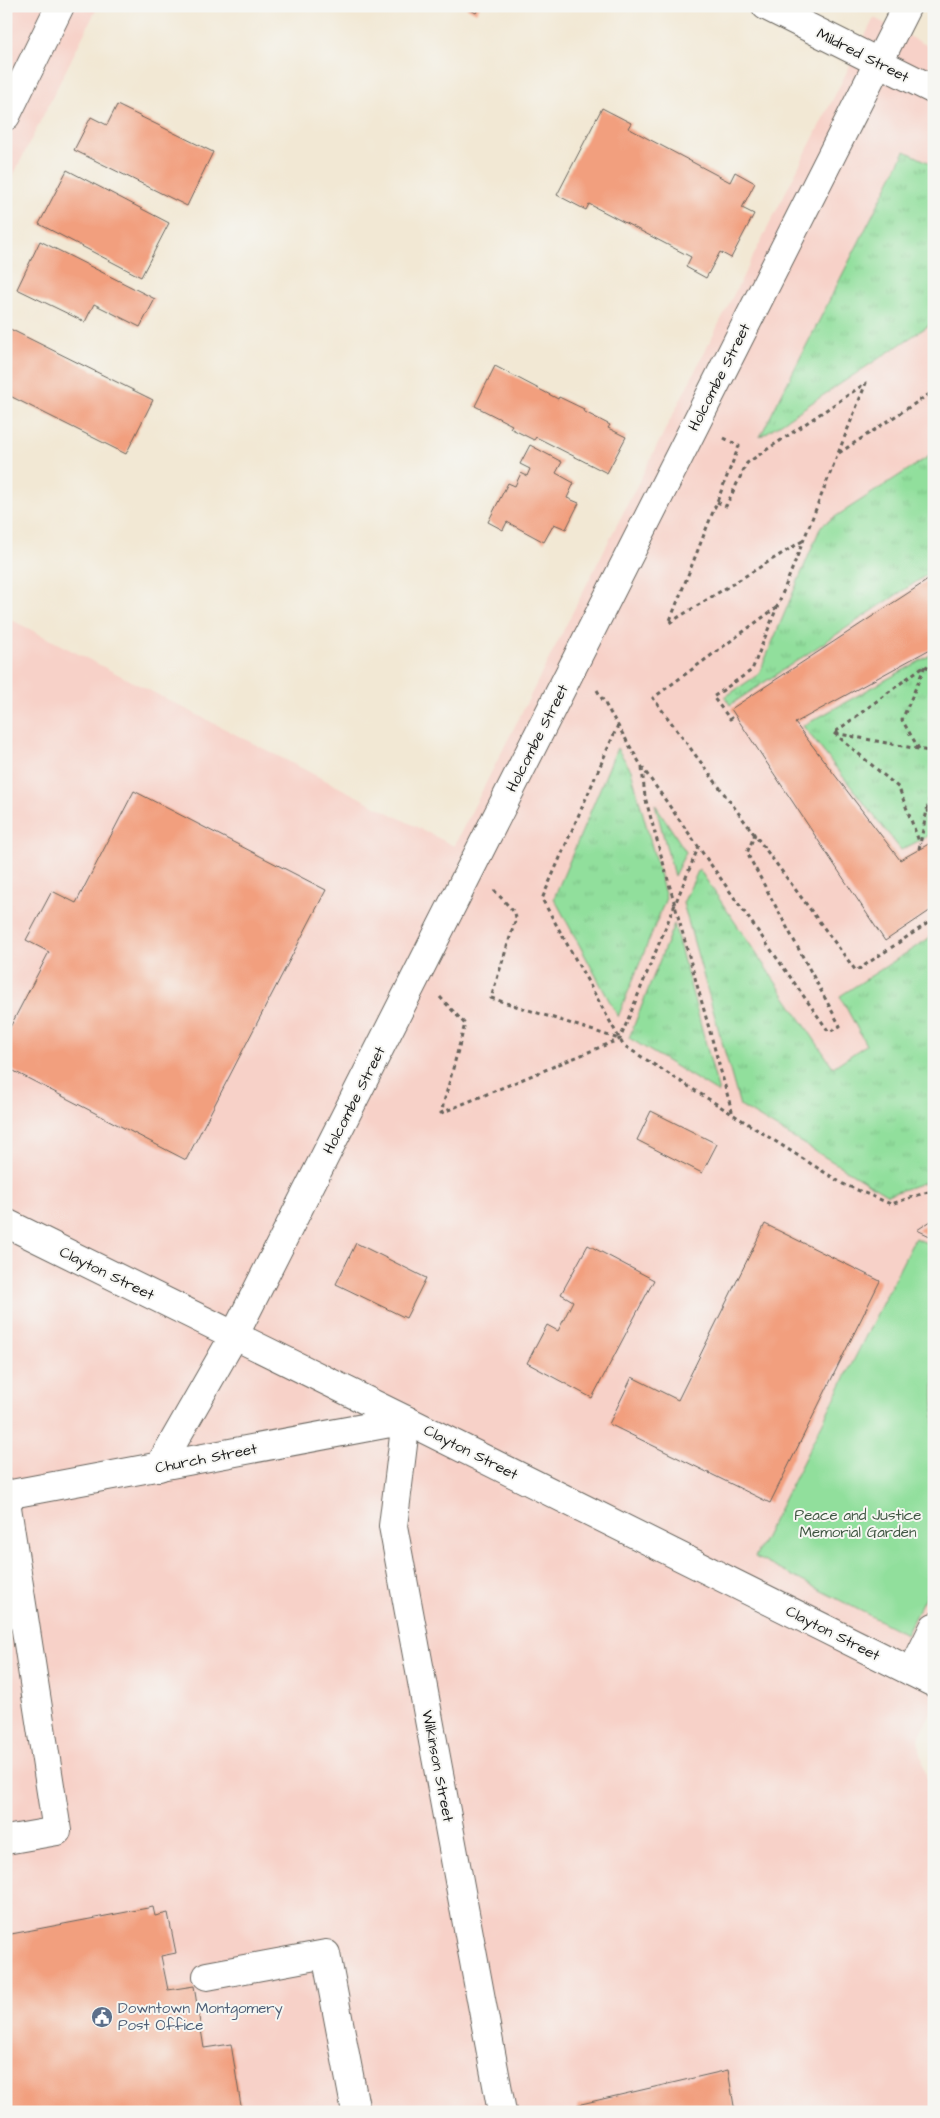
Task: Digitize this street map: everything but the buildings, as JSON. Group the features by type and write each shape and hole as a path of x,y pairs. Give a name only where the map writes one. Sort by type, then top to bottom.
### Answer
{"street":[{"path":"7,112 60,6"},
{"name":"Mildred Street","path":"766,6 934,90"},
{"name":"Holcombe Street","path":"159,1467 234,1336 907,6"},
{"name":"Clayton Street","path":"6,1223 923,1677"},
{"name":"Church Street","path":"6,1495 406,1420"},
{"name":"Wilkinson Street","path":"406,1420 393,1526 502,2112"},
{"path":"6,1501 16,1628 57,1831 6,1840"},
{"path":"923,1677 934,1627"},
{"path":"206,1976 326,1954 356,2112"}],"path":[{"path":"717,502 726,506 747,463 866,383 752,670 713,697 730,719 735,716"},
{"path":"838,453 934,391"},
{"path":"696,423 738,446 669,623 804,539"},
{"path":"778,607 653,698 856,971 934,919"},
{"path":"925,665 934,674"},
{"path":"834,733 925,665"},
{"path":"919,749 902,720 925,665"},
{"path":"755,834 747,853 840,1026 829,1032 631,751 618,725 542,899 623,1045 843,1184 891,1204 934,1190"},
{"path":"834,733 934,752"},
{"path":"834,733 898,788 920,844"},
{"path":"642,767 645,797 733,1115"},
{"path":"919,849 934,776"},
{"path":"927,812 934,808"},
{"path":"419,972 465,1024 441,1113 620,1039 698,848"},
{"path":"472,866 516,913 492,998 620,1039"}],"shaded area":[{"path":"6,6 98,6 6,190"},
{"path":"874,18 934,49 934,1706 918,1740 934,1809 934,2112 6,2112 6,617 454,846"}],"green space":[{"path":"905,151 934,165 934,322 760,437"},
{"path":"934,453 934,570 730,705 725,697 759,674 821,526"},
{"path":"934,653 934,833 901,850 803,726"},
{"path":"617,748 631,770 666,898 618,1017 554,898"},
{"path":"655,804 686,852 674,876"},
{"path":"699,869 833,1067 866,1045 840,996 934,935 934,1179 888,1195 740,1106 683,903"},
{"path":"674,924 719,1093 629,1038"},
{"name":"Peace and Justice Memorial Garden","path":"915,1238 934,1246 934,1579 906,1634 755,1557"}],"place":[{"name":"Downtown Montgomery Post Office","path":"102,2017"}]}
